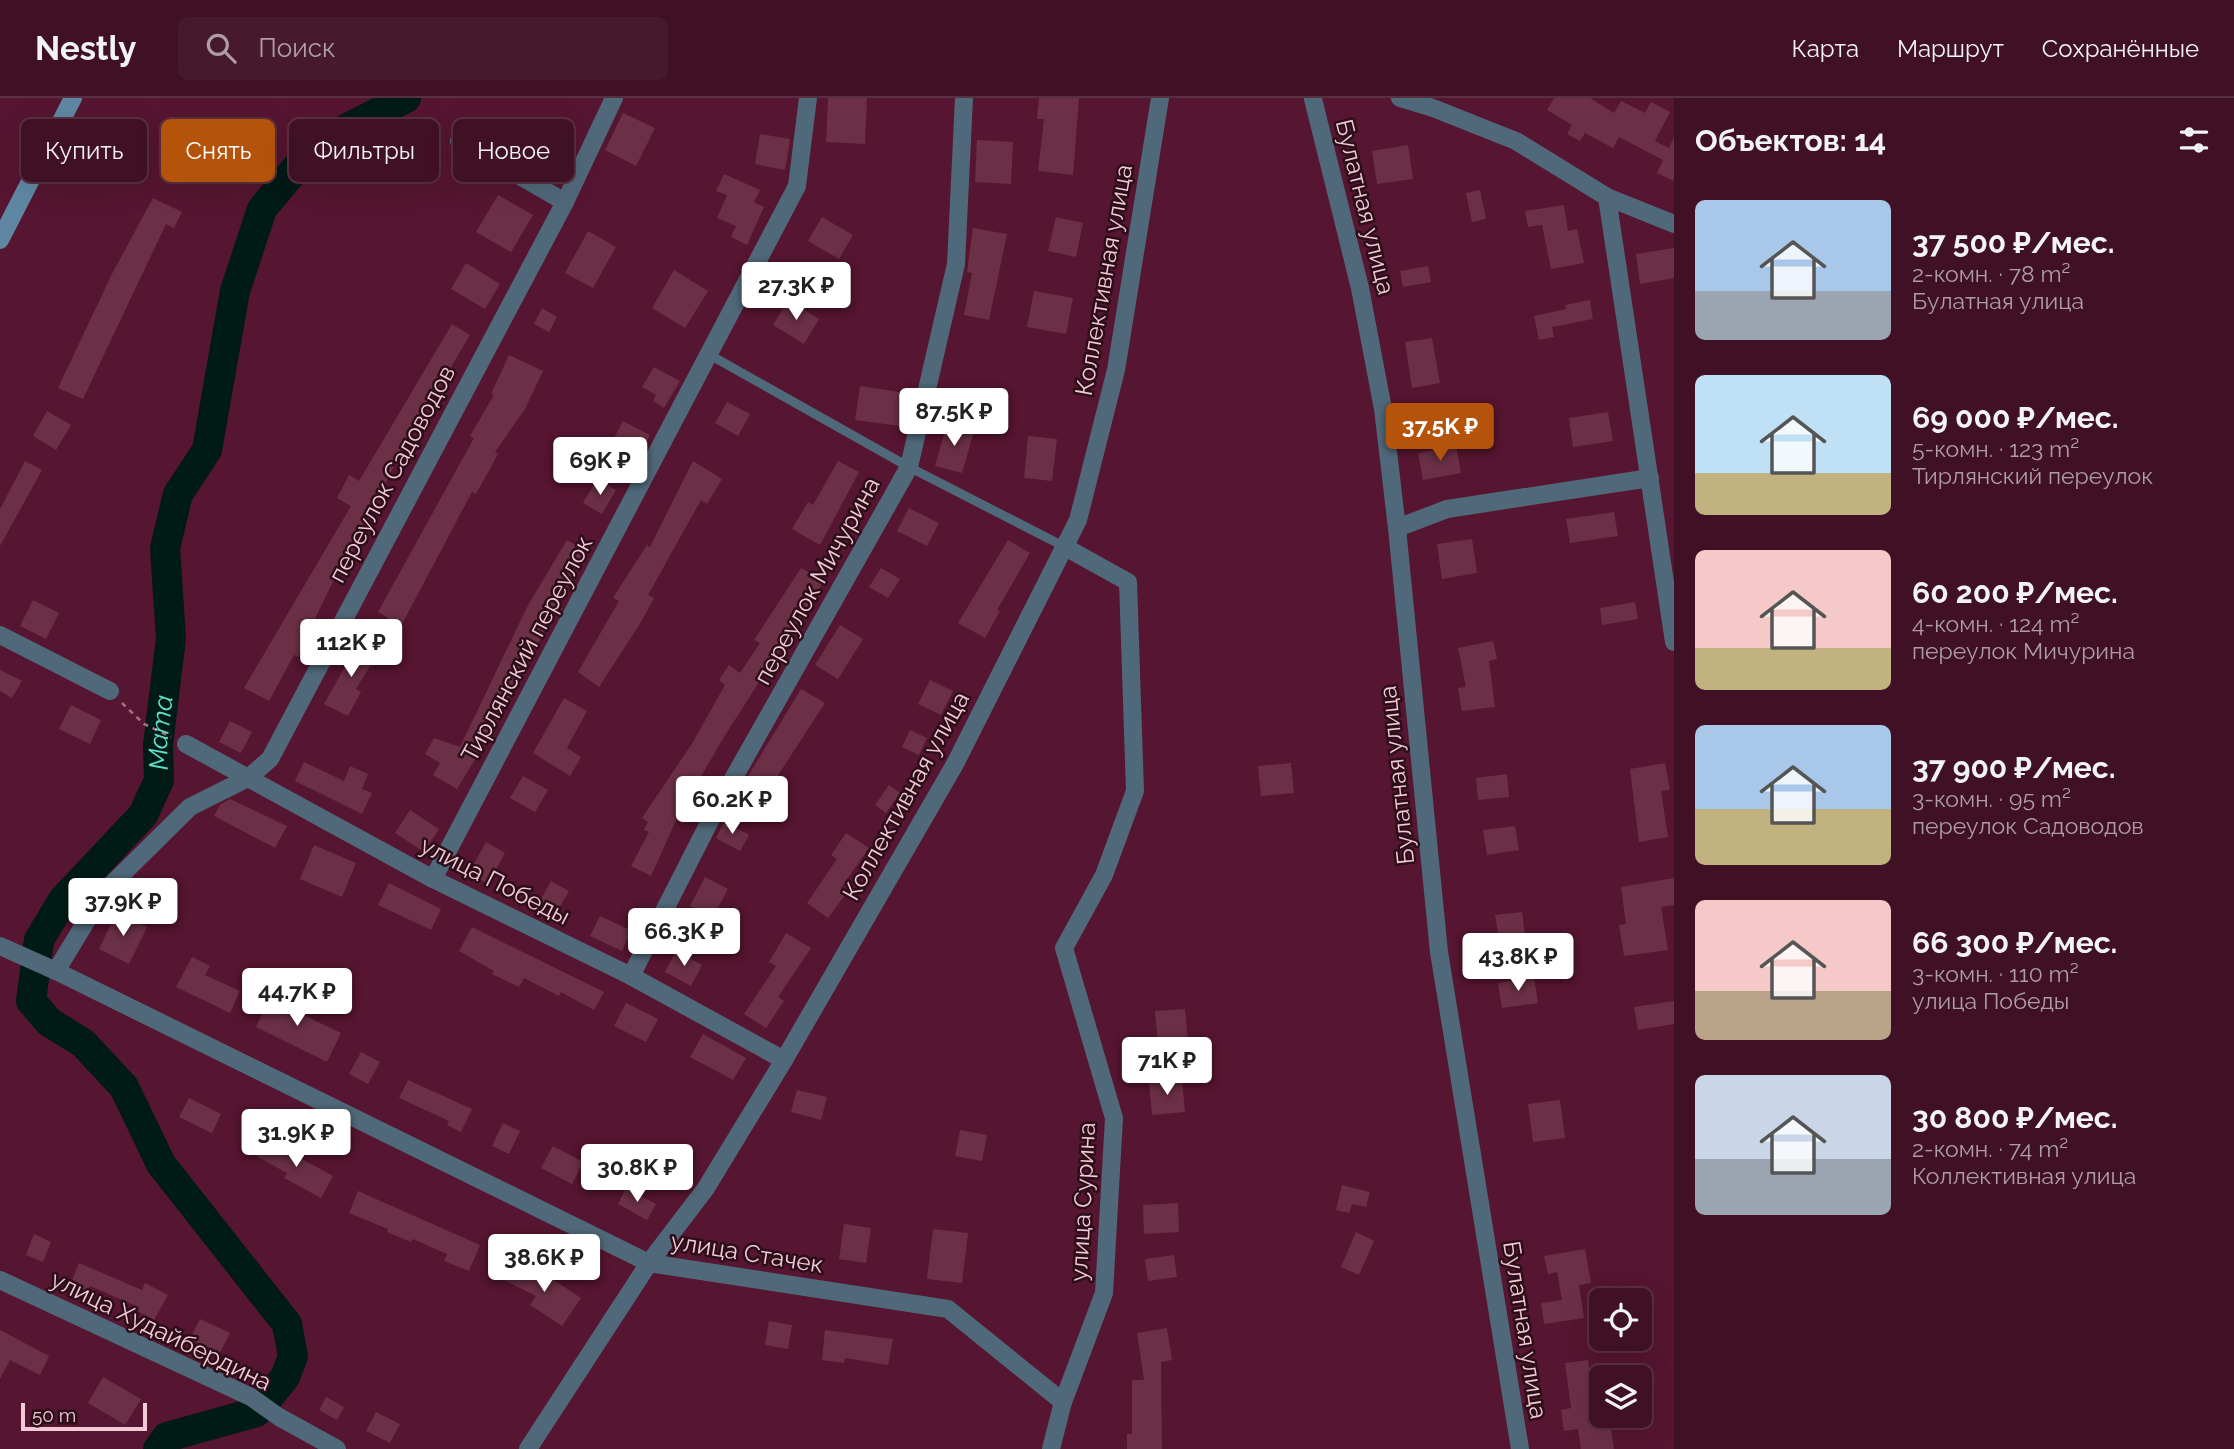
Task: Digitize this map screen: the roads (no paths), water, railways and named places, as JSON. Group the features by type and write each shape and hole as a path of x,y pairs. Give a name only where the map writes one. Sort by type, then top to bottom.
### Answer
{"street":[{"path":"0,240 73,98"},
{"name":"переулок Садоводов","path":"56,971 104,892 190,807 248,778 270,759 565,202 614,98"},
{"name":"Тирлянский переулок","path":"433,879 797,186 808,98"},
{"name":"переулок Мичурина","path":"631,976 716,809 909,467 956,264 964,98"},
{"name":"Коллективная улица","path":"528,1449 649,1263 706,1188 784,1060 955,764 1078,520 1116,370 1160,98"},
{"name":"Булатная улица","path":"1310,98 1360,288 1382,409 1397,528 1438,952 1520,1449"},
{"path":"1400,98 1516,141 1607,197 1674,224"},
{"path":"530,182 565,202"},
{"path":"1607,197 1674,642"},
{"path":"1397,528 1447,509 1650,478"},
{"name":"улица Сурина","path":"1051,1449 1063,1402 1104,1293 1114,1118 1064,947 1104,875 1135,792 1128,582 1065,547"},
{"path":"0,635 110,691"},
{"name":"улица Победы","path":"186,744 433,879 631,976 784,1060"},
{"name":"улица Стачек","path":"7,950 56,971 649,1263 948,1309 1063,1402"},
{"name":"улица Худайбердина","path":"0,1280 251,1397 279,1417 337,1449"}],"lane":[{"path":"710,355 909,467 1065,547"}],"waterway":[{"name":"Мата","path":"158,1449 167,1437 257,1412 285,1377 293,1356 287,1324 161,1164 124,1087 83,1043 49,1022 31,1001 39,940 63,900 143,815 159,780 158,745 171,638 165,548 178,494 207,450 235,291 262,209 308,154 336,134 406,98"}]}
